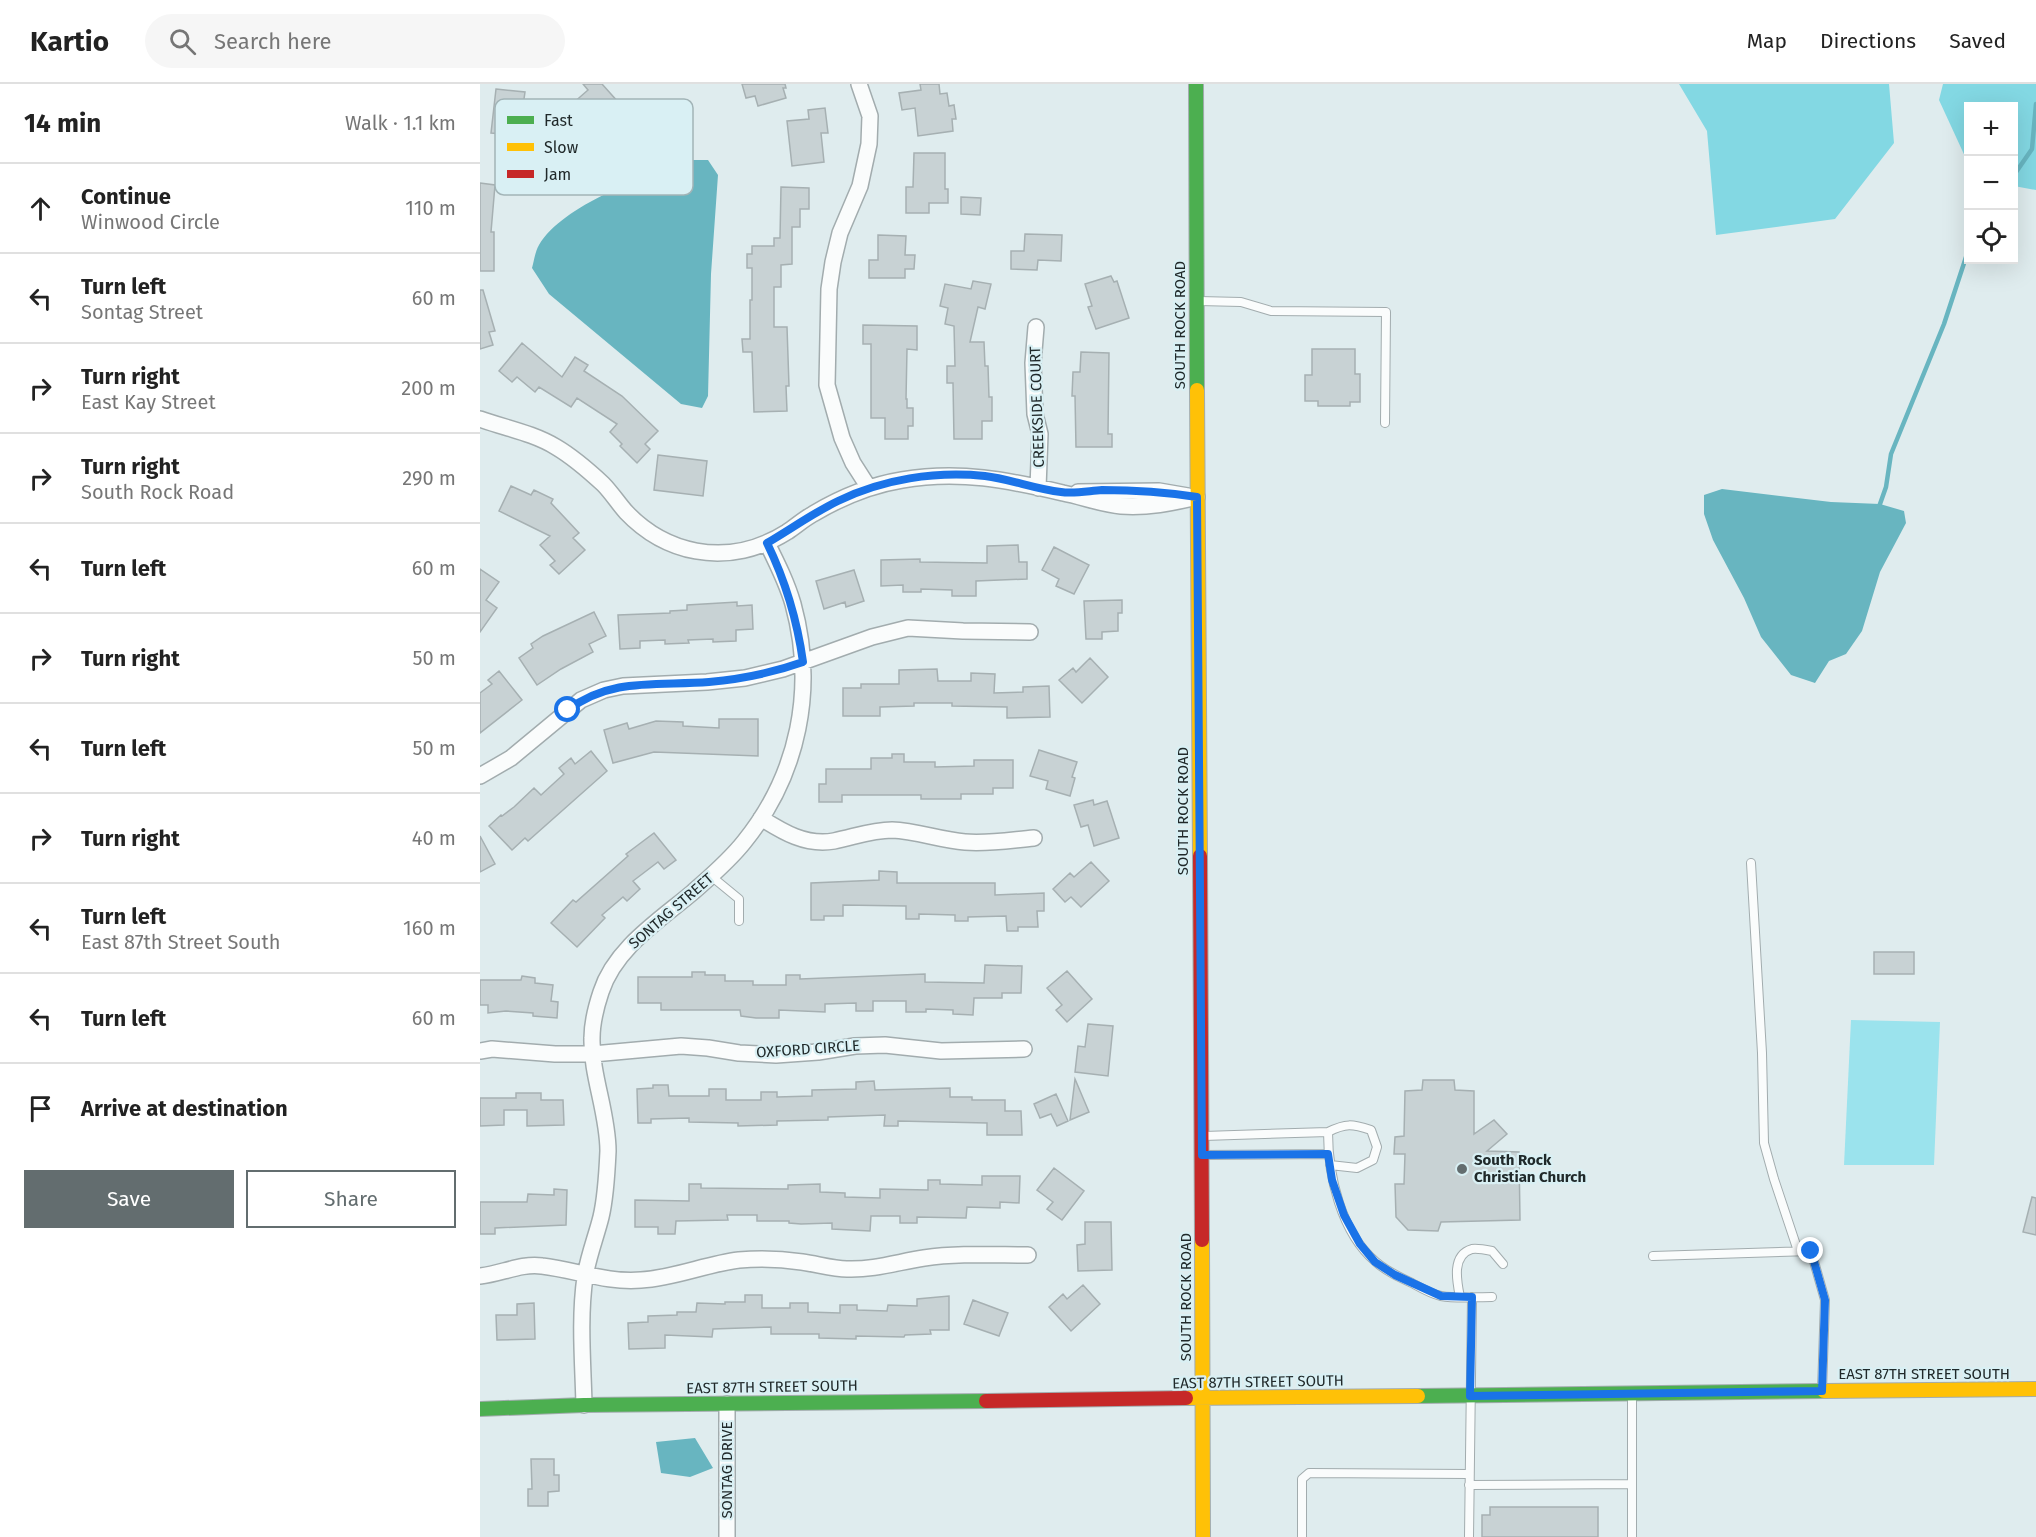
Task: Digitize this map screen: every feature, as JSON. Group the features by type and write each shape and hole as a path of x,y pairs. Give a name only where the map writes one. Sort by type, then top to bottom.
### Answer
{"street":[{"path":"859,84 870,116 868,144 860,186 840,233 832,262 829,289 827,385 842,438 853,463 869,488"},
{"name":"SOUTH ROCK ROAD","path":"1196,84 1203,1537"},
{"name":"CREEKSIDE COURT","path":"1036,327 1033,363 1035,414 1040,434 1038,488"},
{"path":"480,419 531,435 556,447 604,485 638,524 676,546 696,551 716,553 740,551 767,543 839,500 869,488 899,480 930,476 960,474 987,477 1063,493 1102,490 1159,491 1197,497"},
{"name":"SONTAG STREET","path":"584,1405 581,1306 585,1275 602,1214 608,1149 593,1054 595,1011 602,988 613,967 627,949 711,876 744,842 761,818 778,787 791,756 800,723 804,694 803,662 792,603 782,574 767,543"},
{"path":"480,776 512,758 581,700 604,690 623,686 745,678 783,669 872,637 908,628 1030,632"},
{"path":"761,818 783,832 815,842 832,842 864,833 887,830 908,831 943,840 967,842 1034,838"},
{"name":"OXFORD CIRCLE","path":"480,1051 492,1049 555,1054 593,1054 681,1046 776,1055 866,1045 941,1051 1024,1049"},
{"path":"480,1276 516,1268 540,1266 615,1280 639,1281 663,1278 738,1260 796,1261 846,1269 873,1268 953,1255 1028,1255"},
{"name":"EAST 87TH STREET SOUTH","path":"480,1410 584,1405 2036,1389"},
{"name":"SONTAG DRIVE","path":"727,1404 727,1537"}],"lane":[{"path":"1197,301 1241,302 1271,311 1386,312 1385,423"},
{"path":"1752,862 1762,1053 1764,1143 1798,1251"},
{"path":"711,876 739,898 739,921"},
{"path":"1202,1136 1328,1132 1343,1125 1371,1130 1377,1147 1373,1160 1357,1168 1330,1165"},
{"path":"1328,1132 1328,1154 1332,1180 1344,1215 1360,1244 1375,1262 1395,1275 1441,1296 1492,1297"},
{"path":"1202,1155 1328,1154"},
{"path":"1460,1297 1456,1273 1461,1257 1472,1249 1492,1251 1503,1264"},
{"path":"1653,1256 1811,1251 1825,1300 1822,1391"},
{"path":"1469,1537 1472,1297"},
{"path":"1632,1394 1632,1537"},
{"path":"1302,1537 1302,1479 1309,1473 1469,1474"},
{"path":"1469,1485 1632,1484"}],"shaded area":[{"path":"1679,84 1889,84 1894,143 1835,219 1716,235 1707,131"},
{"path":"1943,84 2036,84 2036,190 2018,187 2018,102 1964,102 1964,154 1939,100"},
{"path":"693,160 708,160 718,175 711,274 708,396 702,408 681,404 549,294 532,268 539,245 551,230 585,205 604,195 693,195"},
{"path":"1722,489 1831,502 1880,504 1904,511 1906,523 1880,572 1862,631 1846,654 1829,661 1815,683 1791,675 1761,637 1744,598 1713,540 1704,514 1704,495"},
{"path":"1851,1020 1940,1022 1934,1165 1844,1165"},
{"path":"695,1438 713,1468 690,1477 661,1473 656,1442"}],"building":[{"path":"583,84 602,84 615,99 578,99 588,90"},
{"path":"742,84 785,84 786,88 783,88 786,98 758,106 755,96 746,98"},
{"path":"920,84 939,84 940,94 947,93 949,106 954,105 956,119 952,119 953,131 918,136 915,108 902,110 899,93 921,90"},
{"path":"496,89 525,92 524,99 495,99 495,133 491,133"},
{"path":"825,108 828,133 821,133 824,162 792,166 787,121 809,119 808,110"},
{"path":"914,153 945,153 945,189 948,189 948,203 929,203 929,213 906,213 906,187 913,187"},
{"path":"480,183 495,185 491,232 494,232 494,271 480,271"},
{"path":"781,187 809,188 809,209 800,209 800,227 792,227 792,264 781,265 781,287 774,287 774,327 787,327 789,386 786,386 787,411 754,412 752,352 743,352 742,339 750,339 752,268 747,268 747,254 752,254 752,246 774,246 774,238 780,238"},
{"path":"961,197 981,198 980,215 961,214"},
{"path":"1025,234 1062,235 1061,261 1038,260 1037,270 1011,269 1011,251 1024,251"},
{"path":"878,235 906,236 905,255 915,255 914,269 905,269 905,278 869,278 869,260 878,260"},
{"path":"1111,276 1114,282 1117,281 1129,318 1096,329 1088,307 1092,306 1085,284"},
{"path":"973,281 991,284 985,309 978,307 970,342 984,342 985,366 988,366 989,397 992,397 992,421 982,421 982,439 954,439 953,383 947,383 947,366 955,366 954,326 945,324 948,308 940,306 945,284 971,289"},
{"path":"480,290 483,290 495,331 489,332 493,345 480,349"},
{"path":"863,325 917,326 917,350 907,349 906,399 907,408 913,408 913,426 908,426 908,439 885,439 885,418 871,418 871,344 863,344"},
{"path":"522,343 562,377 575,357 588,365 584,371 622,396 658,431 645,444 650,449 637,463 610,432 617,424 577,398 571,407 539,387 535,392 517,377 512,382 499,371"},
{"path":"1312,349 1355,349 1355,374 1360,374 1360,402 1350,402 1350,406 1318,406 1318,401 1305,401 1305,375 1312,375"},
{"path":"1081,352 1109,353 1108,434 1112,434 1112,447 1076,447 1075,396 1072,396 1073,372 1080,372"},
{"path":"658,455 707,461 703,496 654,490"},
{"path":"511,486 531,495 534,490 553,499 551,503 579,533 573,538 585,550 559,574 550,565 555,561 540,545 550,536 499,511"},
{"path":"1018,545 1019,562 1027,562 1027,579 976,581 976,596 952,596 952,590 921,589 921,592 903,592 903,585 881,586 881,560 920,559 920,562 987,563 987,546"},
{"path":"1054,547 1089,565 1074,594 1056,586 1059,579 1042,570"},
{"path":"480,569 499,582 486,600 497,608 480,632"},
{"path":"854,570 864,601 846,607 845,602 824,609 816,581"},
{"path":"1122,600 1122,613 1118,613 1118,631 1102,632 1102,639 1086,639 1084,601"},
{"path":"737,602 737,606 752,605 753,629 736,630 736,641 688,640 689,643 665,644 665,640 640,641 640,648 620,649 618,615 670,613 670,611 687,610 687,605"},
{"path":"594,612 606,636 589,644 593,652 537,685 519,658 533,648 531,644 543,636"},
{"path":"1090,658 1108,677 1082,703 1059,680 1073,668 1076,672"},
{"path":"937,669 938,681 971,681 971,673 995,674 994,693 1023,692 1023,687 1049,686 1050,717 1007,718 1007,707 952,706 952,703 914,703 914,706 880,707 880,716 843,716 843,688 861,688 861,684 899,684 899,670"},
{"path":"499,671 522,700 480,733 480,693 492,684 488,680"},
{"path":"719,719 758,719 758,756 654,752 613,763 604,730 627,723 629,729 656,721 683,722 683,726 719,728"},
{"path":"1039,750 1077,762 1072,777 1075,778 1070,796 1046,789 1048,781 1030,776"},
{"path":"591,751 607,771 528,841 525,838 512,850 489,826 534,788 541,795 564,774 559,768 571,758 575,764"},
{"path":"892,754 904,754 904,762 935,762 935,767 974,766 974,760 1013,760 1013,788 993,788 993,794 961,794 961,799 921,799 921,795 842,795 842,802 819,802 819,784 826,784 826,769 871,769 871,758 892,758"},
{"path":"1093,800 1094,805 1107,801 1119,838 1094,846 1088,825 1081,827 1074,805"},
{"path":"654,833 676,860 664,869 658,862 633,881 640,889 627,901 623,897 602,915 605,918 577,947 551,923 573,900 576,902 628,856 626,854"},
{"path":"480,836 495,864 480,872"},
{"path":"1091,862 1109,881 1081,907 1071,897 1065,902 1053,889 1070,873 1074,877"},
{"path":"879,871 897,872 897,883 995,883 995,895 1044,893 1044,911 1037,911 1038,927 1018,927 1018,931 1007,931 1006,916 968,917 968,921 955,921 955,915 919,914 919,919 906,919 906,906 843,905 843,916 824,916 824,920 811,920 811,883 879,880"},
{"path":"1874,952 1914,952 1914,974 1874,974"},
{"path":"985,965 1022,966 1021,993 1002,993 1002,998 974,998 973,1015 953,1014 953,1010 926,1009 926,1012 906,1012 906,1001 873,1001 873,1011 856,1011 856,1003 825,1004 825,1012 779,1010 779,1018 741,1016 740,1010 661,1010 661,1003 638,1003 638,977 692,977 692,972 705,972 705,975 725,975 725,981 753,981 753,985 786,985 786,975 800,975 800,979 925,974 925,982 984,983"},
{"path":"1067,971 1092,999 1067,1022 1056,1010 1062,1005 1047,988"},
{"path":"522,976 535,978 535,983 553,985 551,1001 558,1002 557,1018 506,1011 488,1013 488,1005 480,1005 480,980 521,980"},
{"path":"1088,1024 1113,1026 1108,1076 1075,1072 1078,1046 1085,1047"},
{"path":"1075,1079 1089,1112 1070,1120"},
{"name":"South Rock Christian Church","path":"1423,1080 1454,1080 1455,1090 1474,1091 1474,1134 1494,1120 1507,1134 1487,1151 1519,1152 1520,1220 1441,1222 1438,1231 1408,1230 1396,1217 1395,1184 1404,1184 1405,1154 1394,1154 1395,1137 1404,1136 1405,1091 1422,1090"},
{"path":"874,1081 875,1090 950,1088 950,1097 1005,1100 1005,1111 1021,1111 1022,1135 987,1135 987,1123 898,1121 898,1126 884,1126 885,1115 828,1117 828,1120 777,1121 777,1125 738,1126 738,1123 689,1122 689,1118 651,1119 651,1123 638,1123 637,1089 653,1088 653,1085 668,1085 669,1096 709,1096 709,1089 726,1089 726,1100 761,1100 761,1092 777,1092 777,1097 812,1096 812,1090 856,1089 856,1082"},
{"path":"516,1093 541,1093 541,1100 563,1100 564,1125 527,1126 527,1110 504,1110 504,1125 480,1126 480,1098 516,1098"},
{"path":"1056,1094 1068,1121 1057,1126 1051,1114 1040,1118 1034,1104"},
{"path":"1054,1168 1084,1191 1062,1220 1047,1209 1053,1202 1037,1190"},
{"path":"982,1176 1020,1176 1019,1203 1000,1202 1000,1208 967,1207 966,1218 917,1217 917,1223 900,1223 900,1216 871,1216 870,1231 832,1229 832,1223 801,1224 789,1223 789,1221 757,1221 757,1215 727,1215 728,1220 676,1221 675,1234 658,1234 658,1227 635,1227 635,1200 689,1201 689,1184 701,1184 701,1188 788,1189 788,1185 820,1184 820,1192 845,1193 845,1197 880,1198 880,1189 928,1190 928,1180 940,1180 940,1184 982,1185"},
{"path":"554,1189 567,1190 566,1225 495,1228 495,1234 480,1234 480,1202 527,1202 528,1194 554,1195"},
{"path":"2032,1197 2036,1198 2036,1235 2023,1232"},
{"path":"1085,1222 1111,1222 1112,1270 1078,1271 1077,1245 1085,1244"},
{"path":"1083,1285 1100,1304 1071,1331 1049,1307 1063,1294 1067,1299"},
{"path":"745,1295 762,1295 762,1308 790,1308 790,1303 808,1303 808,1312 840,1313 840,1305 857,1305 857,1310 887,1311 888,1305 917,1306 917,1299 949,1296 949,1330 930,1330 931,1334 905,1335 904,1337 856,1336 856,1339 819,1338 819,1334 771,1334 771,1327 713,1329 712,1337 665,1335 665,1348 629,1349 628,1323 648,1322 648,1316 696,1312 697,1303 745,1302"},
{"path":"973,1300 1008,1313 999,1336 964,1324"},
{"path":"534,1303 535,1339 497,1340 496,1315 517,1315 517,1304"},
{"path":"531,1459 554,1459 554,1475 559,1475 559,1491 548,1492 548,1506 528,1506 528,1489 532,1489"},
{"path":"1490,1507 1598,1507 1598,1537 1482,1537 1482,1515 1490,1515"}],"waterway":[{"path":"2018,169 2032,149 2036,104"},
{"path":"1880,504 1886,487 1891,454 1944,324 1964,263"}],"traffic: fast":[{"path":"1196,84 1197,390"},
{"path":"1418,1396 1824,1391"},
{"path":"480,1409 584,1405 986,1401"}],"traffic: slow":[{"path":"1197,390 1200,856"},
{"path":"1202,1240 1203,1537"},
{"path":"1824,1391 2036,1389"},
{"path":"1186,1398 1418,1396"}],"traffic: jam":[{"path":"1200,856 1202,1240"},
{"path":"986,1401 1186,1398"}],"place":[{"name":"South Rock Christian Church","path":"1462,1169"}],"route":[{"path":"568,710 581,700 604,690 623,686 745,678 803,662 792,603 782,574 767,543 839,500 869,488 899,480 960,474 987,477 1063,493 1102,490 1159,491 1197,497 1202,1155 1328,1154 1332,1180 1344,1215 1360,1244 1375,1262 1395,1275 1441,1296 1472,1297 1470,1396 1822,1391 1825,1300 1811,1251"}]}
